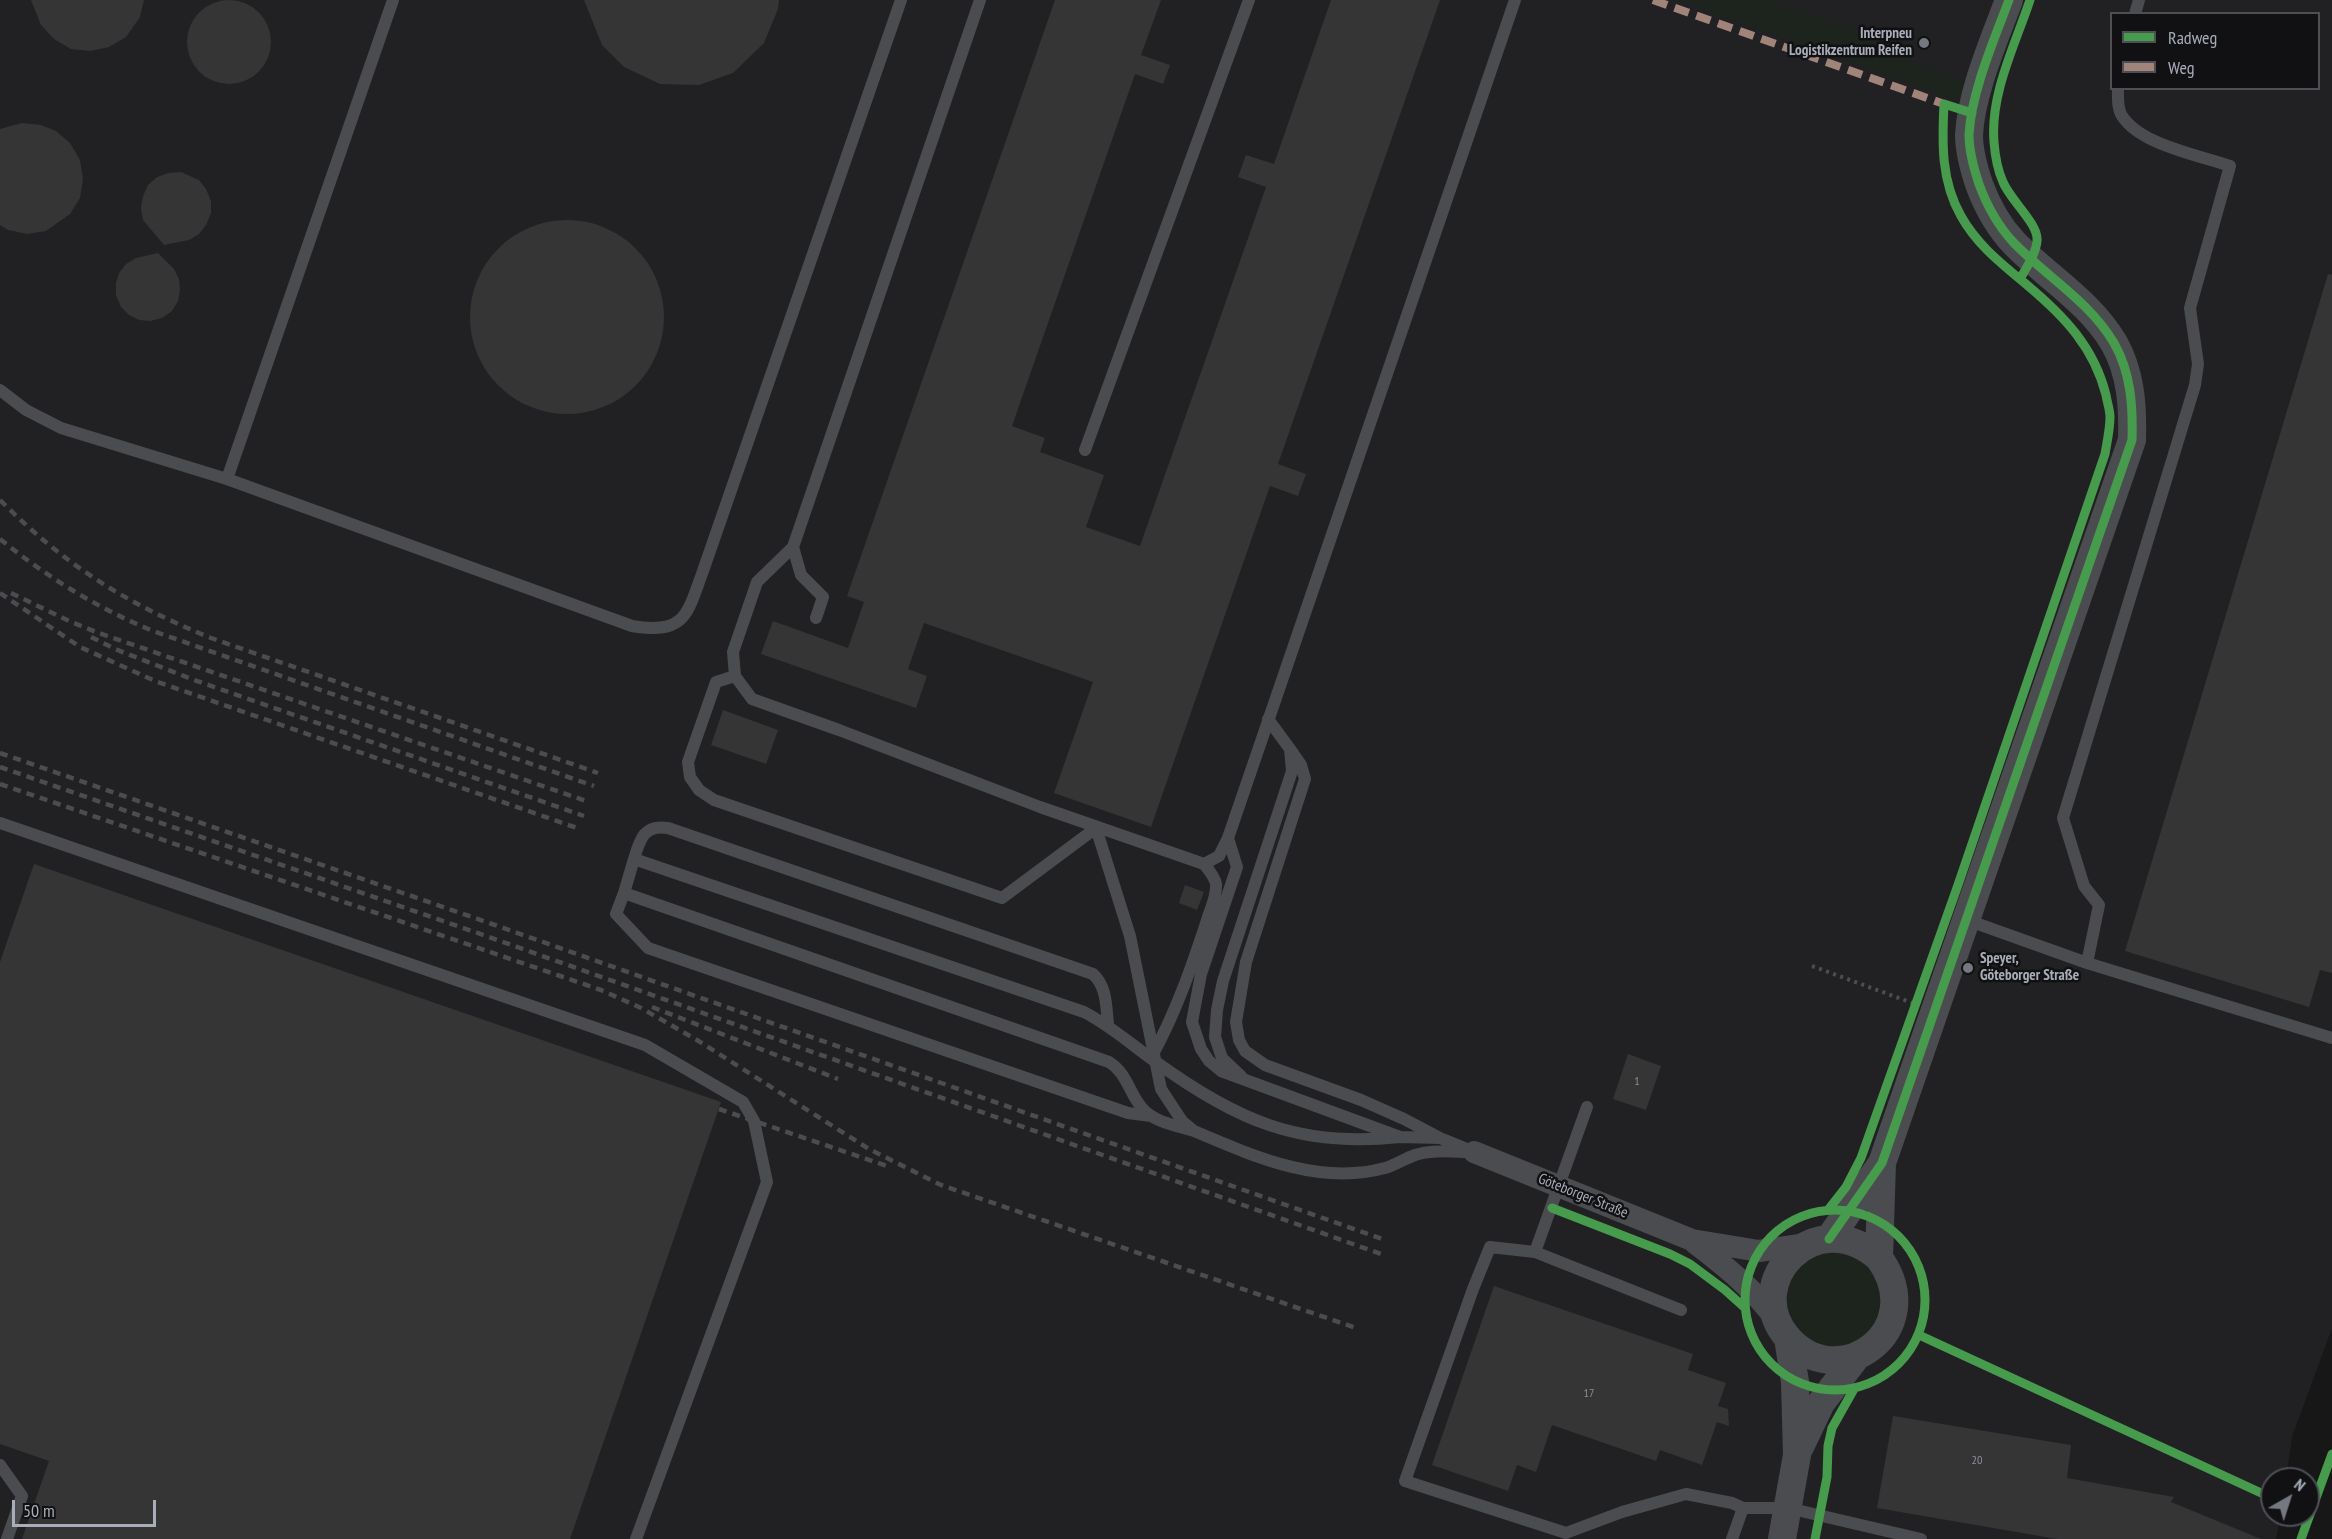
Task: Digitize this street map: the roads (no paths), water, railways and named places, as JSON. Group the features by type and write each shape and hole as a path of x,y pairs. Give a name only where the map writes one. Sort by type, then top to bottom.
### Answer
{"street":[{"path":"1879,1258 1882,1163 2132,440 2130,385 2114,343 2074,295 2013,242 1988,207 1975,173 1969,137 1972,113 1989,55 2009,0"},
{"name":"Göteborger Straße","path":"1474,1152 1692,1240 1759,1251 1818,1242"},
{"path":"1818,1242 1882,1163"},
{"name":"Göteborger Straße","path":"1692,1240 1723,1264 1763,1302 1783,1330"},
{"path":"1782,1539 1797,1455 1795,1382 1783,1330 1774,1308 1777,1278 1784,1264 1794,1253 1818,1242 1855,1241 1868,1248 1888,1270 1894,1283 1896,1298 1894,1313 1881,1339 1870,1349 1857,1356 1838,1360 1819,1358 1802,1351 1783,1330"},
{"path":"1797,1455 1821,1403 1857,1356"}],"lane":[{"path":"227,479 393,0"},
{"path":"0,390 26,410 61,428 227,479 632,626 665,629 674,624 689,607 703,571 901,0"},
{"path":"980,0 793,547 757,582 733,652 735,676 752,699 1096,828 1204,864 1211,872 1216,884 1213,898 1197,951 1154,1058"},
{"path":"1085,450 1249,0"},
{"path":"1204,864 1219,856 1228,838 1515,0"},
{"path":"2087,963 2099,905 2084,886 2063,818 2195,385 2198,364 2190,308 2230,166 2147,138 2130,125 2121,114 2118,90"},
{"path":"793,547 801,575 823,597 816,618"},
{"path":"735,676 716,681 688,762 690,777 699,790 714,800 1002,898 1096,828"},
{"path":"1268,719 1301,765 1305,779 1274,882 1246,963 1236,1022 1239,1040 1245,1051 1264,1065 1361,1100 1474,1152"},
{"path":"1250,1082 1233,1070 1222,1058 1215,1037 1217,1010 1223,981 1292,771 1290,749"},
{"path":"0,823 645,1045 743,1102 754,1121 767,1182 636,1539"},
{"path":"1108,1024 1104,989 1093,974 668,828 658,826 647,831 638,844 616,914 648,948 1128,1113 1151,1116 1288,1166 1327,1173 1386,1168 1416,1155 1431,1152 1474,1152"},
{"path":"1096,828 1130,936 1161,1089 1182,1121 1194,1131"},
{"path":"1228,838 1237,867 1201,974 1192,1022 1195,1035 1209,1061 1221,1071 1400,1137"},
{"path":"634,859 1084,1012 1108,1024 1204,1096 1275,1128 1314,1137 1372,1140 1440,1137"},
{"path":"624,893 1109,1062 1119,1068 1142,1109 1151,1116"},
{"path":"1967,920 2087,963 2332,1038"},
{"path":"1535,1252 1587,1107"},
{"path":"1681,1310 1535,1252 1490,1247 1468,1301 1405,1481 1566,1533 1622,1512 1686,1494 1732,1503 1743,1508 1788,1509 1921,1539"},
{"path":"0,1466 22,1496 7,1539"},
{"path":"1732,1539 1743,1508"}],"railway":[{"path":"0,500 49,544 98,581 180,625 211,638 598,773"},
{"path":"0,539 73,591 153,631 594,786"},
{"path":"0,593 80,647 155,681 580,829"},
{"path":"11,593 96,632 589,802"},
{"path":"91,637 115,649 194,680 584,816"},
{"path":"0,753 492,924 1385,1240"},
{"path":"0,767 489,937 1381,1254"},
{"path":"0,784 601,990 641,1008 697,1040 869,1149 941,1185 1356,1328"},
{"path":"652,1007 838,1079"},
{"path":"719,1109 890,1167"}],"place":[{"name":"Interpneu Logistikzentrum Reifen","path":"1924,43"},
{"name":"Speyer, Göteborger Straße","path":"1968,968"}]}
